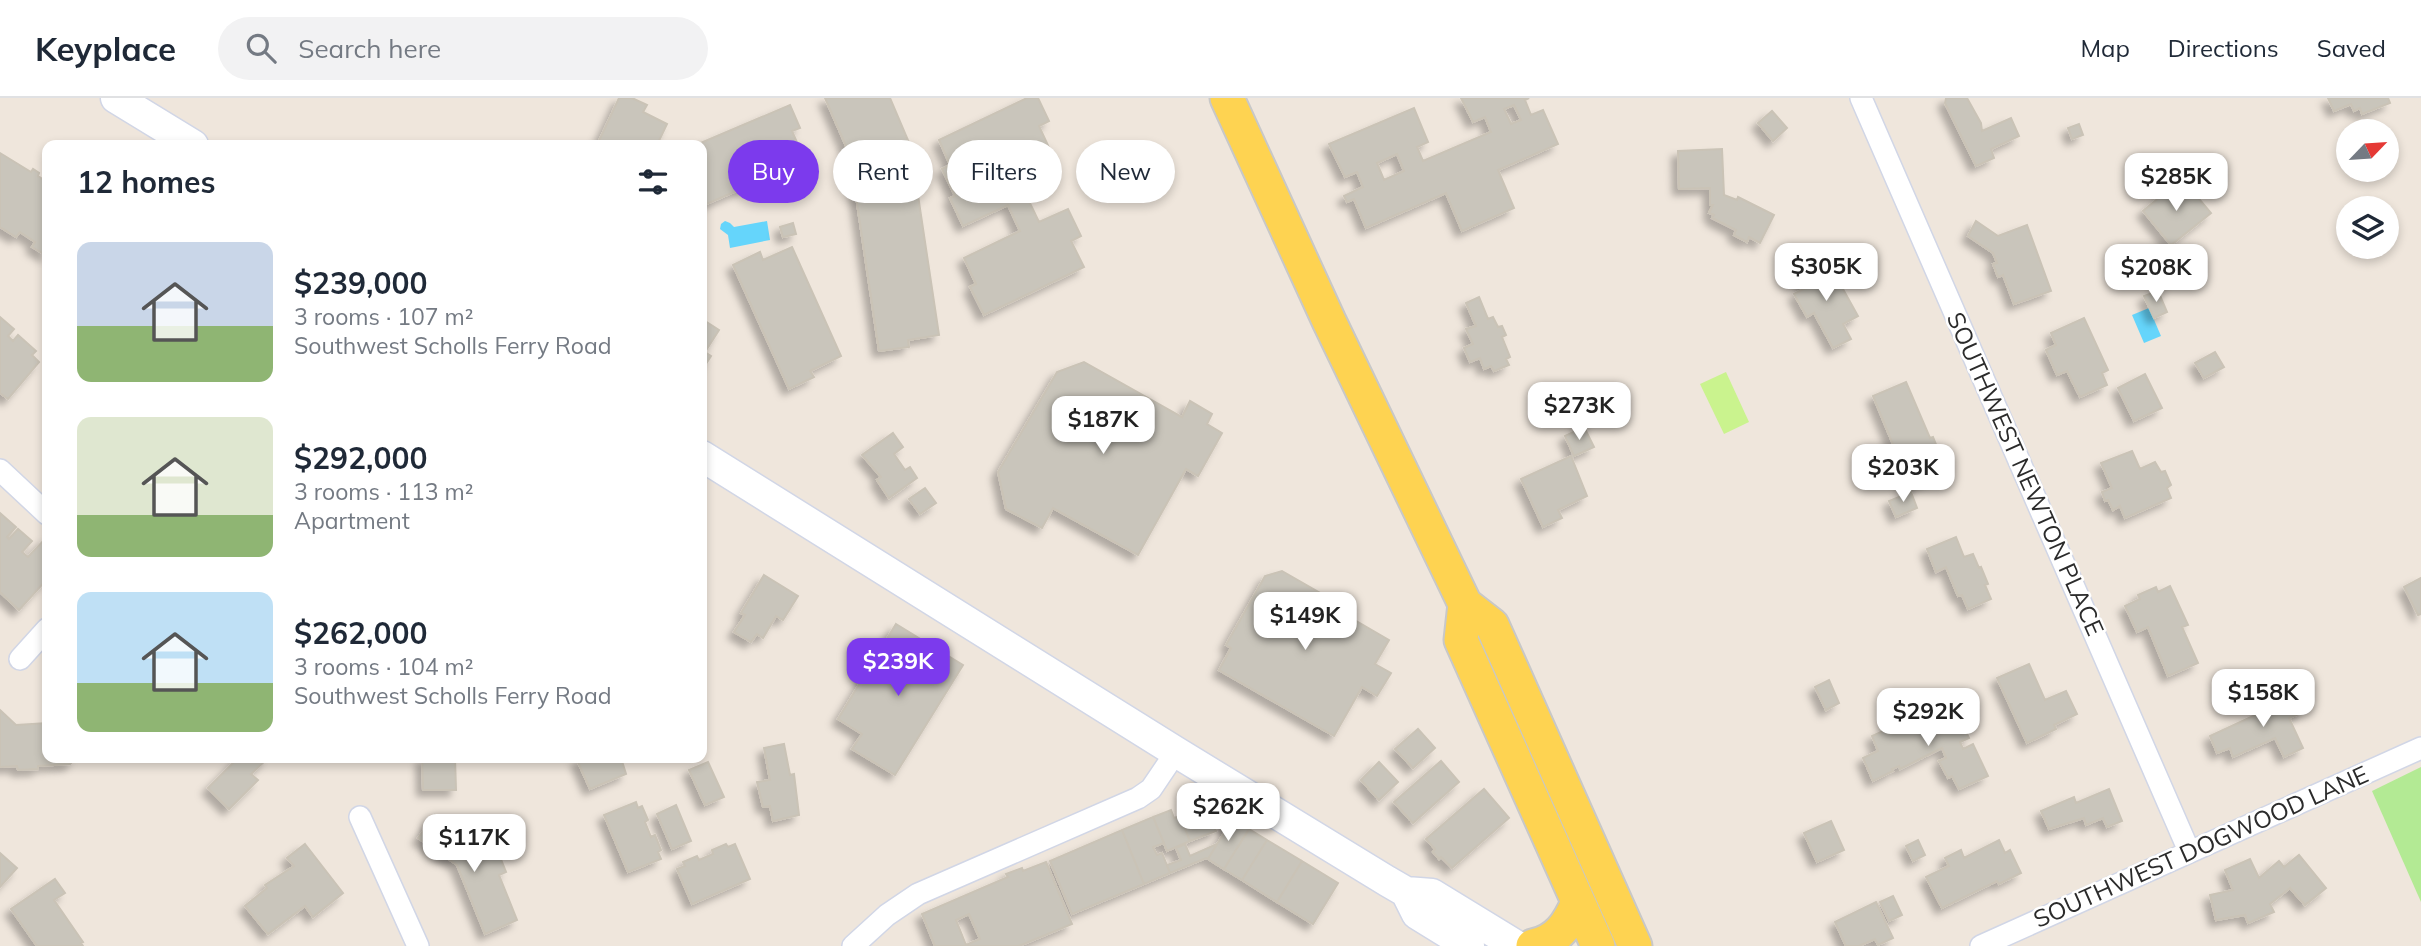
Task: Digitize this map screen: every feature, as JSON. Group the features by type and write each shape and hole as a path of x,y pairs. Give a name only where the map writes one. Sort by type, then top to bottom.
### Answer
{"main road":[{"path":"116,98 185,140"},
{"path":"1227,98 1329,321 1465,604 1492,625 1636,946"},
{"path":"707,459 1406,892 1432,894 1517,946"},
{"path":"1465,604 1461,640 1598,946"},
{"path":"1406,892 1417,914 1469,946"},
{"path":"1534,946 1551,940 1562,931 1578,902"}],"street":[{"name":"SOUTHWEST NEWTON PLACE","path":"1861,98 2189,851"},
{"path":"0,470 42,509"},
{"path":"20,659 42,635"},
{"name":"SOUTHWEST DOGWOOD LANE","path":"1981,946 2421,748"},
{"path":"853,946 887,915 918,894 1138,798 1151,789 1176,752"},
{"path":"360,817 418,946"}],"green space":[{"path":"1726,372 1749,422 1724,434 1700,384"},
{"path":"2421,767 2421,902 2372,791"}],"water":[{"path":"725,221 734,227 767,221 770,240 730,248 728,235 720,229"},
{"path":"2149,308 2161,336 2144,343 2132,315"}],"building":[{"path":"619,98 632,98 647,105 643,112 667,124 659,140 599,140"},
{"path":"825,98 890,98 908,140 843,140"},
{"path":"1027,98 1038,98 1049,121 1039,126 1045,140 947,140 947,158 939,140"},
{"path":"1461,98 1529,98 1525,100 1531,115 1543,110 1558,144 1498,170 1514,208 1462,231 1446,193 1366,228 1354,199 1347,202 1344,196 1363,187 1357,172 1345,177 1329,144 1414,108 1428,142 1417,147 1423,161 1491,132 1485,117 1473,122","holes":["1514,105 1521,120 1511,124 1504,109","1397,154 1404,171 1384,180 1377,163"]},
{"path":"1946,98 1967,98 1981,123 1982,131 2011,118 2019,136 1991,149 1994,158 1976,166 1945,103"},
{"path":"2328,98 2388,98 2390,103 2362,114 2360,108 2354,111 2351,104 2334,111"},
{"path":"790,105 800,128 792,131 796,140 728,140 728,195 707,204 707,140"},
{"path":"1772,111 1787,128 1773,141 1758,123"},
{"path":"2079,124 2083,135 2072,139 2068,128"},
{"path":"1722,149 1724,195 1737,200 1738,197 1774,215 1760,243 1749,237 1747,242 1734,235 1736,230 1712,218 1714,215 1709,213 1713,205 1710,205 1710,188 1679,189 1678,151"},
{"path":"0,153 31,172 33,169 42,179 42,253 32,247 35,242 20,232 16,237 0,227"},
{"path":"947,166 947,179 942,169"},
{"path":"2177,183 2189,198 2195,194 2211,213 2171,245 2143,211"},
{"path":"857,203 919,203 939,335 908,340 909,347 879,351"},
{"path":"952,203 1030,203 1039,222 1068,209 1081,236 1071,241 1084,267 984,315 970,287 976,284 964,258 1020,231 1008,205 963,226"},
{"path":"1976,221 1998,236 2027,225 2051,291 2014,304 2003,275 1998,277 1993,264 1997,263 1993,253 1968,236"},
{"path":"793,223 796,234 783,237 780,227"},
{"path":"792,247 841,356 810,371 814,377 789,389 733,265 760,252 763,260"},
{"path":"1816,263 1824,276 1833,271 1858,316 1843,324 1851,339 1833,348 1814,313 1807,317 1794,294 1806,288 1798,274"},
{"path":"2158,291 2167,312 2154,318 2144,296"},
{"path":"1479,297 1488,319 1493,317 1506,335 1502,337 1510,357 1506,359 1509,365 1494,371 1491,366 1484,369 1480,358 1470,362 1464,348 1473,344 1466,329 1476,326 1466,303"},
{"path":"0,317 14,329 8,336 13,341 18,335 36,351 32,355 39,362 8,399 0,393"},
{"path":"2084,318 2108,370 2102,373 2107,385 2080,397 2067,371 2057,375 2046,350 2056,345 2051,333"},
{"path":"707,322 719,330 707,349"},
{"path":"2215,352 2224,367 2204,378 2195,363"},
{"path":"1084,362 1182,417 1190,401 1212,414 1207,424 1222,433 1198,476 1186,469 1138,555 1053,508 1042,528 1006,509 998,472 1057,372"},
{"path":"2145,374 2162,408 2134,421 2118,388"},
{"path":"1906,382 1943,462 1933,466 1937,477 1911,488 1873,396"},
{"path":"1584,427 1594,447 1574,456 1565,436"},
{"path":"893,433 903,447 894,454 905,470 910,467 917,478 889,498 877,480 881,477 862,455"},
{"path":"2132,451 2140,469 2155,462 2161,472 2165,471 2171,485 2167,488 2171,498 2125,518 2120,506 2113,510 2108,500 2105,501 2102,492 2112,488 2101,463"},
{"path":"1571,456 1587,496 1558,510 1562,518 1543,527 1521,479"},
{"path":"925,488 936,503 920,514 909,499"},
{"path":"1911,492 1917,508 1896,517 1889,501"},
{"path":"0,513 16,527 7,537 9,539 18,529 32,541 22,552 28,557 42,542 42,585 19,610 0,592"},
{"path":"1956,537 1964,557 1973,554 1979,568 1981,567 1991,599 1968,609 1962,595 1958,596 1946,567 1936,572 1927,549"},
{"path":"1282,571 1350,610 1346,615 1389,640 1375,664 1391,673 1377,696 1362,687 1334,736 1219,670 1231,648 1226,645 1265,576"},
{"path":"764,575 798,596 783,620 776,616 763,638 757,634 751,642 734,632 745,615 741,613"},
{"path":"2421,578 2421,614 2418,615 2404,587"},
{"path":"2170,586 2188,625 2182,627 2198,663 2168,676 2148,627 2137,632 2125,606 2140,599 2138,595 2156,587 2158,592"},
{"path":"896,624 963,665 895,775 852,749 862,734 838,719"},
{"path":"2029,664 2045,700 2066,691 2077,714 2054,725 2056,729 2027,743 1997,678"},
{"path":"1829,680 1839,703 1826,710 1815,687"},
{"path":"2296,693 2304,712 2289,718 2303,748 2284,757 2275,738 2233,757 2230,748 2217,753 2210,736"},
{"path":"1951,701 1969,738 1960,742 1963,749 1973,744 1988,776 1959,789 1952,776 1948,778 1939,761 1946,758 1942,748 1900,769 1899,766 1892,769 1893,771 1873,781 1863,758 1878,751 1872,736 1903,722 1907,732 1930,721 1926,712"},
{"path":"0,710 16,725 42,723 42,763 71,763 38,766 38,769 0,767"},
{"path":"1418,729 1435,748 1413,768 1395,749"},
{"path":"784,744 790,775 794,774 799,815 773,821 770,806 763,807 757,782 770,780 764,748"},
{"path":"1441,761 1459,782 1413,823 1394,802"},
{"path":"707,762 724,797 705,805 689,770"},
{"path":"1379,762 1398,782 1379,800 1361,780"},
{"path":"233,763 263,763 251,774 258,780 229,809 208,788"},
{"path":"422,763 455,763 456,790 423,790"},
{"path":"578,763 623,763 626,774 590,789"},
{"path":"1484,789 1509,818 1452,868 1441,857 1439,859 1426,839"},
{"path":"2109,789 2122,821 2107,827 2103,818 2086,825 2084,818 2049,829 2041,811 2074,797 2076,803"},
{"path":"636,802 638,808 642,806 648,820 645,822 651,837 655,835 661,850 658,852 661,859 628,872 604,815"},
{"path":"676,805 691,841 672,849 657,814"},
{"path":"1205,805 1216,831 1190,841 1180,816"},
{"path":"1171,810 1174,818 1180,816 1190,841 1167,851 1153,817"},
{"path":"435,815 474,843 464,858 496,847 506,872 499,875 517,920 485,934 457,865 418,838"},
{"path":"1153,817 1164,843 1153,847 1157,855 1162,853 1170,873 1144,884 1122,830"},
{"path":"1229,817 1249,829 1224,869 1208,859 1227,828 1224,826"},
{"path":"1831,821 1844,850 1817,862 1804,833"},
{"path":"1249,829 1267,840 1242,880 1224,869"},
{"path":"1122,830 1144,884 1072,914 1050,861"},
{"path":"1267,840 1302,861 1277,902 1242,880"},
{"path":"1918,840 1925,855 1913,861 1906,846"},
{"path":"1999,840 2005,853 2010,850 2021,873 1999,884 1997,881 1942,908 1926,877 1949,866 1945,858 1961,850 1964,858"},
{"path":"305,844 343,893 313,917 305,906 268,934 245,906 267,888 265,885 294,866 287,858"},
{"path":"726,844 728,847 735,844 750,879 692,904 677,869 685,866 683,862 697,856 699,860"},
{"path":"1185,844 1190,856 1217,844 1208,859 1170,873 1167,865 1181,860 1176,848"},
{"path":"0,853 17,868 0,887"},
{"path":"2299,855 2326,888 2305,905 2290,888 2270,904 2274,912 2248,923 2245,915 2216,920 2210,895 2233,890 2225,870 2250,859 2259,878 2279,861 2284,867"},
{"path":"1302,861 1338,883 1313,924 1277,902"},
{"path":"1046,862 1072,924 1019,946 935,946 922,914 1008,877 1006,874 1022,868 1023,871","holes":["969,914 980,939 966,945 956,920"]},
{"path":"55,879 65,893 54,900 83,942 83,946 37,946 11,909"},
{"path":"1893,896 1902,915 1889,921 1880,902"},
{"path":"1876,902 1893,938 1878,945 1875,939 1859,946 1846,946 1835,922"}]}
